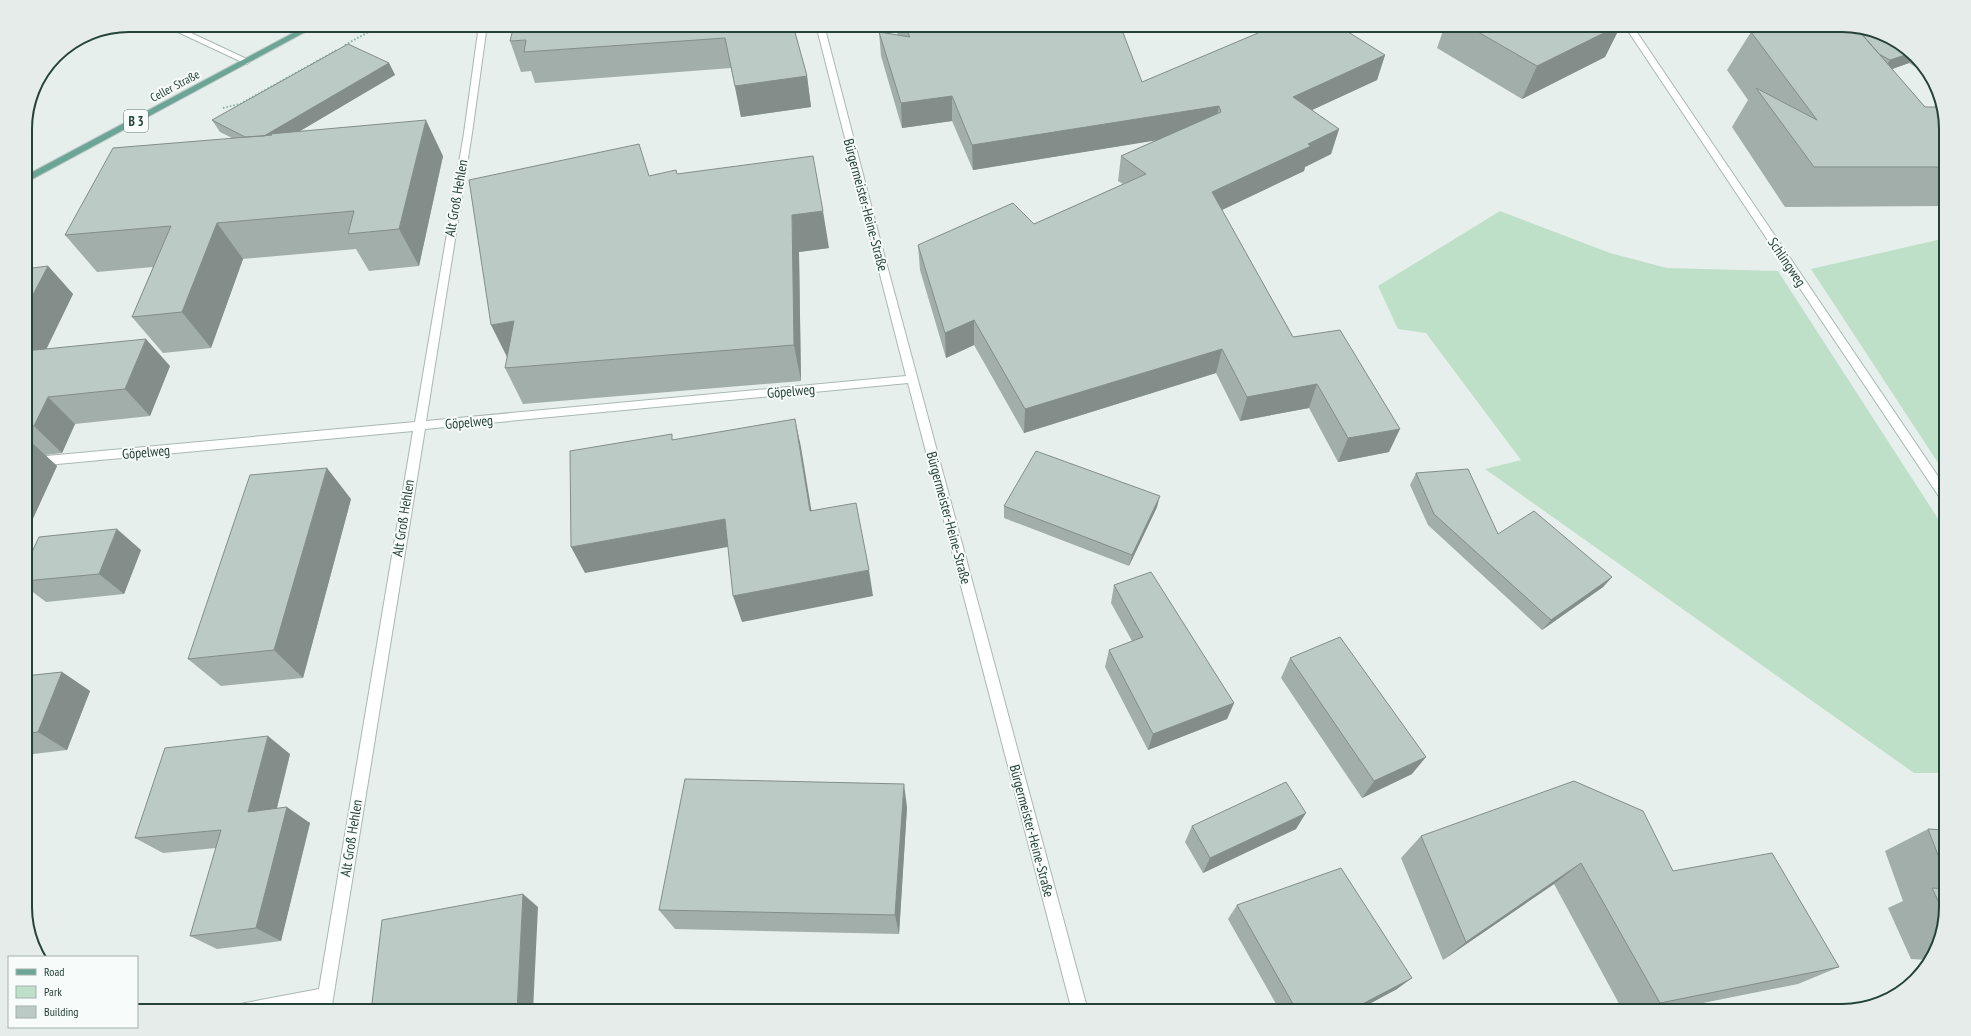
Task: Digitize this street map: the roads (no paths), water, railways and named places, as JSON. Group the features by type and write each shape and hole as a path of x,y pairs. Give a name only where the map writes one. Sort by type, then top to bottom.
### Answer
{"main road":[{"name":"Celler Straße","path":"32,176 301,32"}],"street":[{"path":"183,32 247,61"},
{"name":"Alt Groß Hehlen","path":"324,1004 418,427 468,133 482,32"},
{"name":"Bürgermeister-Heine-Straße","path":"822,32 912,379 1078,1004"},
{"name":"Schlingweg","path":"1633,32 1939,488"},
{"name":"Göpelweg","path":"32,462 418,427 912,379"}]}
